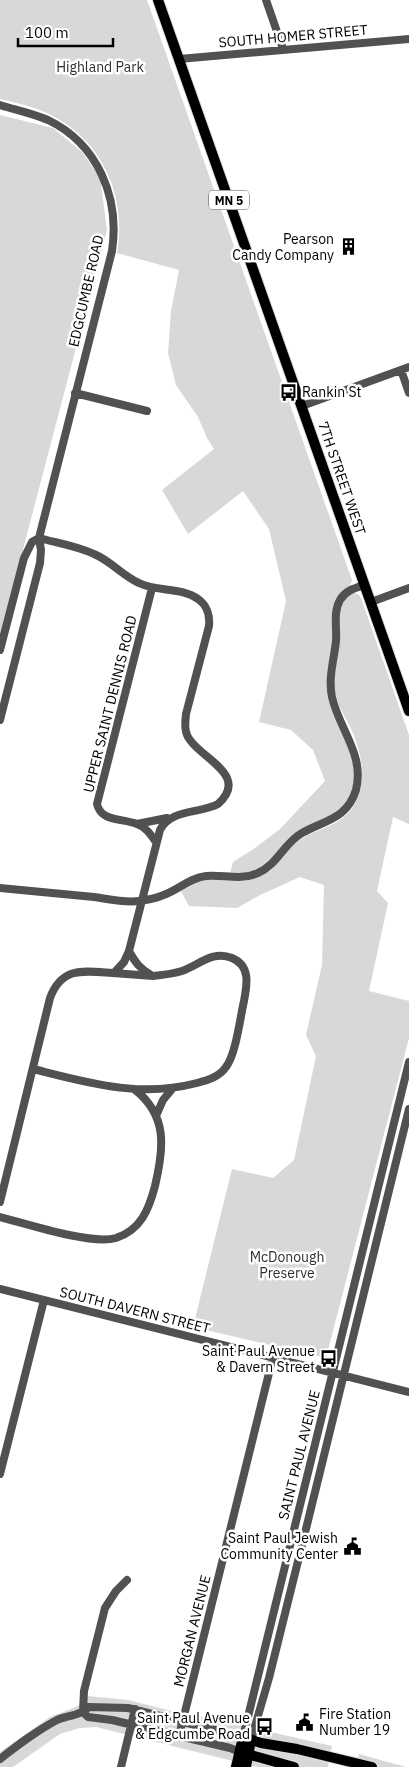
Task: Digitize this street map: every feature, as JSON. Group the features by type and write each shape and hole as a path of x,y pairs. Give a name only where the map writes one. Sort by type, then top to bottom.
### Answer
{"main road":[{"name":"7TH STREET WEST","path":"158,0 409,711"},
{"name":"SAINT PAUL AVENUE","path":"246,1767 244,1754 247,1739"},
{"path":"247,1739 372,1767"},
{"name":"SAINT PAUL AVENUE","path":"236,1767 244,1754"},
{"path":"244,1754 294,1767"}],"street":[{"path":"266,0 283,49"},
{"name":"SOUTH HOMER STREET","path":"179,59 409,39"},
{"name":"EDGCUMBE ROAD","path":"0,106 32,114 59,126 85,149 98,166 109,191 114,228 112,251 39,538 41,550 40,563 0,720"},
{"path":"302,406 409,367"},
{"path":"401,370 409,393"},
{"path":"75,393 147,411"},
{"path":"39,538 94,553 125,575 152,588 190,594 200,600 207,610 209,626 185,724 189,740 198,750 222,769 228,779 226,792 218,804 137,824"},
{"name":"EDGCUMBE ROAD","path":"0,650 24,558 32,542 39,538"},
{"path":"0,888 130,901 142,900 161,896 198,878 220,876 243,877 259,873 269,866 285,847 296,838 333,820 348,806 356,788 357,767 350,738 332,697 330,672 335,648 336,614 338,602 350,590 365,585"},
{"name":"UPPER SAINT DENNIS ROAD","path":"152,588 97,800 98,807 106,817 146,828 156,842"},
{"path":"371,602 409,588"},
{"path":"114,973 124,962 129,951 156,842 164,822 171,817"},
{"path":"129,951 142,970 152,976"},
{"path":"0,1202 50,998 58,983 68,975 82,971 152,976 182,971 213,956 232,958 243,966 247,977 246,989 234,1047 226,1067 210,1079 174,1088 149,1090 88,1082 33,1069"},
{"name":"SAINT PAUL AVENUE","path":"247,1739 409,1062"},
{"path":"156,1116 163,1100 174,1088"},
{"path":"0,1217 98,1240 117,1238 131,1230 143,1219 148,1211 160,1164 162,1143 156,1116 146,1098 134,1089"},
{"name":"SAINT PAUL AVENUE","path":"247,1739 269,1678 409,1110"},
{"name":"SOUTH DAVERN STREET","path":"0,1289 409,1392"},
{"path":"0,1474 44,1300"},
{"name":"MORGAN AVENUE","path":"179,1736 273,1357"},
{"path":"127,1580 116,1591 105,1608 84,1691 84,1712 88,1717 99,1717 131,1724 230,1748 244,1754"},
{"path":"0,1758 59,1719 84,1712 89,1707 98,1706 135,1709 247,1739"},
{"path":"121,1767 135,1709"}],"green space":[{"name":"Highland Park","path":"0,0 147,0 352,580 333,606 332,642 327,679 334,711 353,761 355,777 352,793 337,813 292,836 256,871 230,874 233,862 280,829 325,781 313,750 291,730 259,722 286,601 269,529 243,491 188,534 162,490 214,449 198,417 176,385 168,353 171,311 179,270 117,253 118,211 107,173 97,155 85,140 69,126 51,115 33,107 0,99"},
{"path":"0,115 53,128 82,152 100,177 107,230 0,637"},
{"name":"McDonough Preserve","path":"352,593 358,594 361,598 409,735 409,824 393,817 377,891 388,903 369,991 409,1001 409,1038 326,1358 193,1327 232,1169 273,1178 294,1160 316,1056 306,1035 322,965 324,885 300,877 260,895 237,908 189,906 181,891 212,879 244,881 261,876 273,867 300,840 332,825 344,817 355,803 362,782 361,760 355,739 338,701 334,684 340,641 340,612 347,597"},
{"path":"88,1696 128,1700 176,1712 185,1711 191,1714 332,1746 328,1767 257,1767 96,1727 80,1728 60,1734 13,1767 0,1767 0,1752 50,1717 78,1706 80,1699"},
{"path":"359,1754 406,1767 356,1767"}],"place":[{"name":"Pearson Candy Company","path":"348,247"},
{"name":"Rankin St","path":"288,392"},
{"name":"Saint Paul Avenue & Davern Street","path":"329,1359"},
{"name":"Saint Paul Jewish Community Center","path":"352,1546"},
{"name":"Fire Station Number 19","path":"305,1722"},
{"name":"Saint Paul Avenue & Edgcumbe Road","path":"264,1726"}]}
